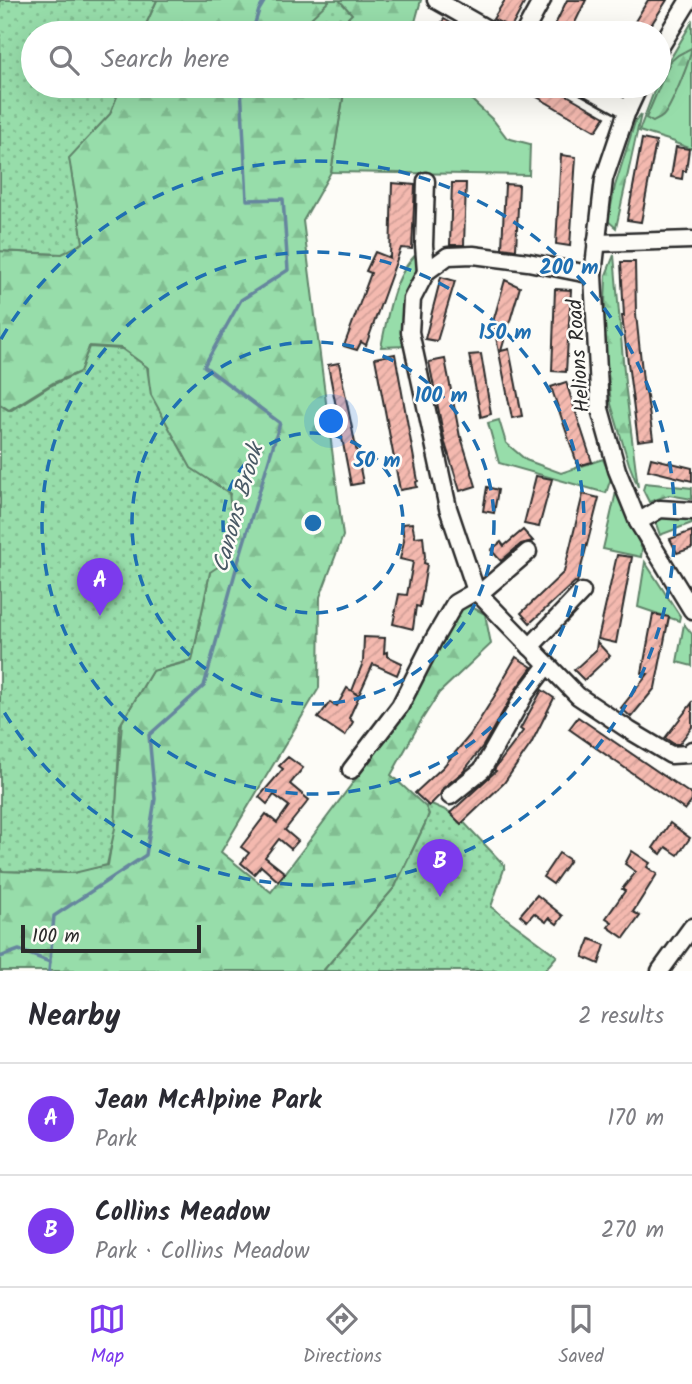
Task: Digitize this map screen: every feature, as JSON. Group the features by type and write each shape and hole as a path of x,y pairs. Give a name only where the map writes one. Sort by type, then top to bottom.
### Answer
{"street":[{"path":"436,0 473,21"},
{"path":"531,21 542,0"},
{"path":"671,29 689,0"},
{"path":"606,98 628,110"},
{"name":"Helions Road","path":"634,98 604,179 596,243 593,275 600,409 617,471 638,522 692,610"},
{"path":"426,181 426,272"},
{"path":"596,243 692,240"},
{"path":"593,275 473,254 448,256 426,272 412,299 410,332 448,508 478,592 578,696 671,755 688,754 692,750"},
{"path":"638,522 660,509 692,511"},
{"path":"351,770 400,706 455,603 478,592 528,552"},
{"path":"530,647 582,592"},
{"path":"450,796 482,770 525,694 547,665"},
{"path":"660,971 692,927"}],"green space":[{"path":"0,0 157,0 147,21 21,21 21,98 116,98 110,114 69,158 83,243 62,254 0,251"},
{"path":"157,0 421,0 415,21 147,21"},
{"path":"330,0 339,0 352,14 345,21 309,20"},
{"path":"692,22 692,149 639,131 651,98 671,98 671,58"},
{"path":"691,48 675,94 662,117 653,122 646,118 655,98 671,98 671,61"},
{"path":"116,98 343,98 331,172 303,221 343,536 320,597 319,688 221,852 271,892 390,733 436,642 466,604 485,614 491,644 439,693 391,775 426,807 429,814 425,824 395,887 323,971 0,971 0,869 68,873 108,865 114,829 122,722 152,671 192,661 210,572 230,494 191,469 149,395 148,368 121,348 90,346 80,372 53,383 9,410 0,404 0,251 55,254 83,243 68,158 110,114"},
{"path":"343,98 470,98 507,138 530,144 529,175 331,172"},
{"path":"641,114 616,228 608,221 615,186 635,122"},
{"path":"421,250 408,346 381,347 389,308 398,282 404,270"},
{"path":"614,255 625,383 638,487 611,404 604,335 606,275"},
{"path":"89,347 122,349 147,367 151,395 191,468 229,493 234,538 233,557 210,572 192,660 152,671 120,725 115,828 107,865 74,873 3,871 0,868 0,405 10,411 50,386 80,372"},
{"path":"499,420 506,443 526,460 561,473 603,459 611,478 606,493 499,463 488,423"},
{"path":"645,483 692,488 692,499 669,495 649,502 643,490"},
{"path":"616,492 642,549 641,557 603,549"},
{"path":"692,515 692,523 660,535 655,521 665,516"},
{"path":"645,562 680,616 679,621 638,607"},
{"path":"684,624 692,634 692,666 677,662"},
{"path":"429,803 457,815 505,866 491,907 557,956 544,971 323,971 395,887 425,824 429,814 426,807"}],"building":[{"path":"505,0 526,0 515,21 493,19"},
{"path":"567,0 586,0 576,21 557,21"},
{"path":"648,0 667,0 654,21 635,21"},
{"path":"539,98 572,98 605,117 596,131"},
{"path":"642,139 656,142 641,222 627,220"},
{"path":"676,147 689,149 682,179 671,177"},
{"path":"561,155 576,157 570,246 556,244"},
{"path":"392,183 415,185 412,249 401,248 366,345 361,342 357,350 344,346 371,273 366,271 375,252 390,258"},
{"path":"452,183 466,183 464,245 450,245"},
{"path":"505,184 519,185 516,250 502,248"},
{"path":"621,262 635,262 636,314 644,390 653,439 638,441 622,316"},
{"path":"441,277 455,281 437,341 425,339"},
{"path":"505,280 520,287 501,351 509,349 522,416 512,418 493,322"},
{"path":"555,289 571,290 566,372 552,371"},
{"path":"395,354 418,481 417,487 400,490 375,358"},
{"path":"481,354 491,414 481,417 469,355"},
{"path":"445,359 460,437 476,486 460,491 445,443 429,362"},
{"path":"339,363 363,483 351,485 328,365"},
{"path":"566,382 592,462 578,466 551,387"},
{"path":"651,458 692,468 692,481 648,470"},
{"path":"536,476 552,479 539,527 524,524"},
{"path":"487,487 498,490 494,513 483,511"},
{"path":"583,494 599,498 577,583 530,623 521,613 564,572"},
{"path":"412,523 415,537 423,536 424,563 427,564 420,607 416,606 413,629 393,624 399,594 407,595 413,562 400,559 404,541 402,524"},
{"path":"523,530 533,541 521,544 501,561 491,550 501,542 504,546"},
{"path":"692,531 692,548 677,553 670,539"},
{"path":"617,555 632,557 616,643 598,639"},
{"path":"653,614 669,617 655,688 631,717 621,708 648,674 642,673"},
{"path":"364,637 385,638 384,653 387,652 387,656 402,663 397,675 373,664 359,695 353,692 359,696 349,718 353,722 345,736 318,718 330,702 337,706 347,688 352,691 363,662"},
{"path":"597,642 610,656 584,680 574,670 596,650"},
{"path":"516,657 532,667 483,746 463,772 443,788 429,806 415,793 443,767 470,735"},
{"path":"542,690 554,698 531,744 504,783 461,824 450,813 496,771 496,767 523,731 520,729"},
{"path":"692,703 692,727 679,744 674,744 665,738"},
{"path":"578,717 692,795 692,801 685,810 569,729"},
{"path":"288,757 303,768 290,784 309,800 285,830 298,841 291,849 279,839 265,857 285,873 278,881 261,866 254,874 241,863 249,853 241,847 266,814 277,823 289,806 274,795 267,804 259,797 283,769 279,766"},
{"path":"670,823 690,838 678,855 666,847 661,854 653,848"},
{"path":"632,851 650,863 647,867 657,874 633,912 640,916 624,938 608,927 612,922 606,918 625,891 622,889 636,872 625,864"},
{"path":"559,853 570,860 553,884 543,877"},
{"path":"537,895 563,916 557,924 549,918 546,922 534,913 527,921 520,915"},
{"path":"590,939 605,945 599,964 583,957"}],"waterway":[{"name":"Canons Brook","path":"256,21 265,0"},
{"name":"Canons Brook","path":"49,971 54,916 146,855 155,799 149,735 204,686 280,423 204,366 241,300 288,270 283,199 247,200 242,98"},
{"path":"0,957 19,950 50,962"}],"place":[{"name":"Jean McAlpine Park","path":"100,616"},
{"name":"Collins Meadow","path":"440,897"}]}
